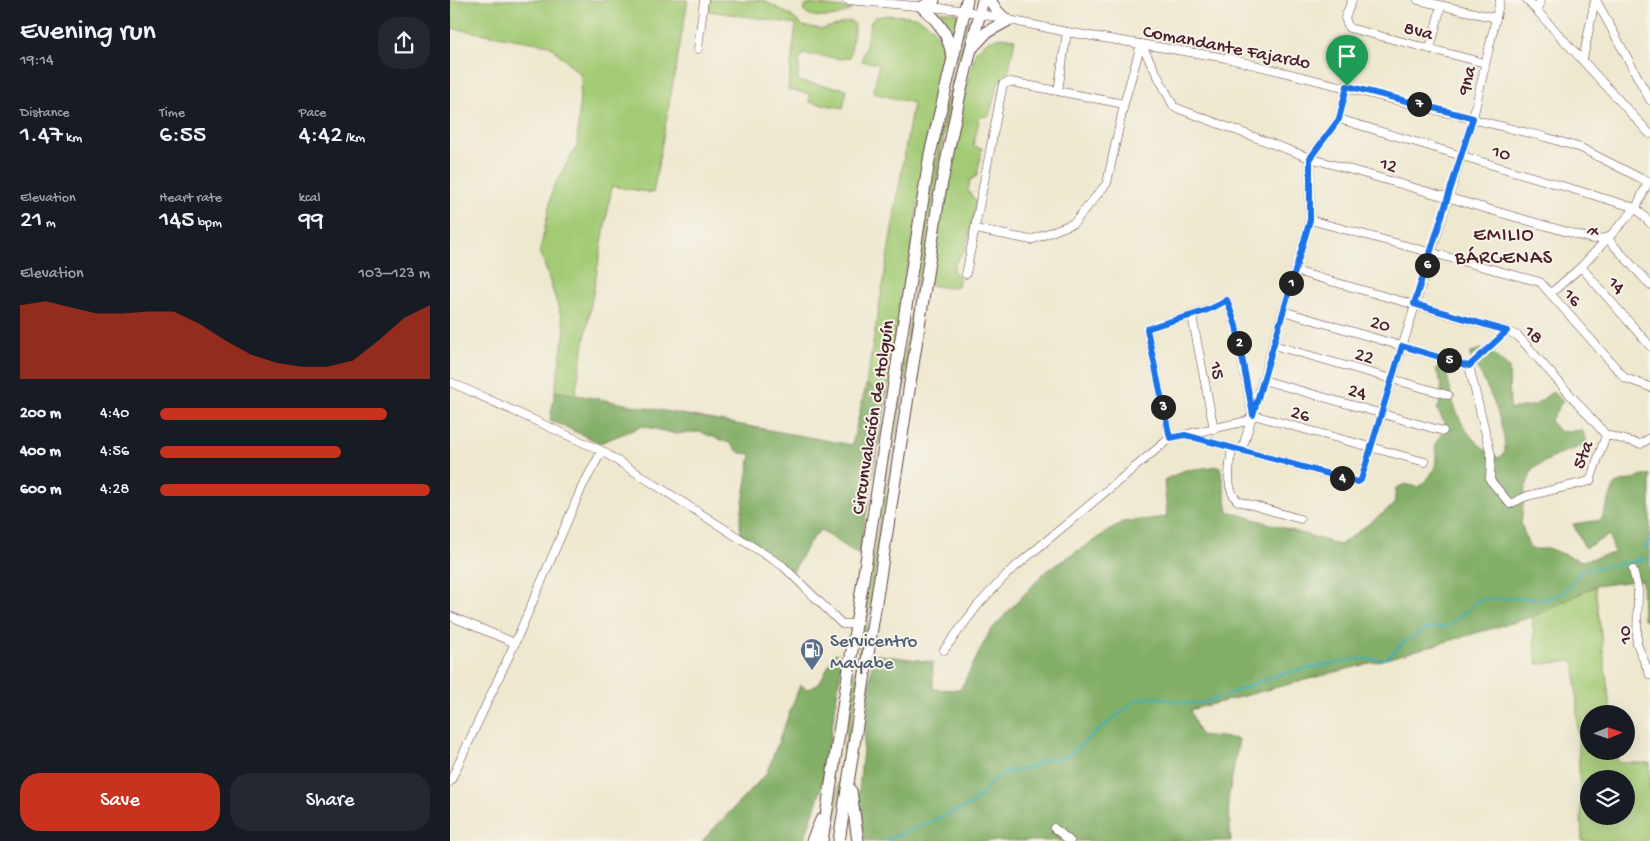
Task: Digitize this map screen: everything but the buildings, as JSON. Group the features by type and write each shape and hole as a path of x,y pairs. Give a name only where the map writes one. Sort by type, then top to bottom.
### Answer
{"highway":[{"path":"934,0 922,7 936,18 943,29 950,42 953,57"},
{"name":"Circunvalación de Holguín","path":"839,841 939,197 970,50 983,0"},
{"path":"970,50 987,32 1007,21 990,0"},
{"name":"Circunvalación de Holguín","path":"822,841 930,154 965,6"},
{"path":"849,777 858,841"},
{"path":"812,841 833,780"}],"street":[{"path":"698,49 704,0"},
{"name":"Comandante Fajardo","path":"847,0 922,7 965,6 980,13 1007,21 1226,58 1347,86 1581,148 1649,181"},
{"name":"8va","path":"1352,0 1345,18 1346,25 1349,28 1485,63"},
{"path":"1418,0 1496,18"},
{"name":"9na","path":"1242,450 1360,482 1473,118 1500,0"},
{"path":"1527,0 1650,134"},
{"path":"1538,12 1540,0"},
{"path":"1583,59 1596,0"},
{"path":"1596,0 1650,100"},
{"path":"1430,49 1441,6"},
{"path":"1058,91 1067,32"},
{"path":"976,229 1030,240 1074,223 1107,183 1124,104 1141,44"},
{"name":"12","path":"1141,44 1174,107 1310,158 1592,239 1607,238"},
{"path":"966,274 1003,84 1011,82 1124,104"},
{"path":"1185,435 1242,450 1310,220 1310,158 1339,119 1347,86"},
{"name":"10","path":"1339,119 1636,208"},
{"name":"7","path":"1550,294 1581,267 1636,208 1649,181"},
{"path":"1636,208 1650,223"},
{"name":"16","path":"1310,220 1540,282 1626,378 1650,387"},
{"path":"1607,238 1650,285"},
{"name":"14","path":"1581,267 1650,346"},
{"name":"18","path":"1295,271 1507,331 1518,336 1606,436"},
{"path":"1170,438 1147,329 1166,322 1209,312 1227,300 1236,326 1253,415"},
{"name":"20","path":"1283,311 1469,366"},
{"name":"15","path":"1192,316 1214,429"},
{"path":"1469,366 1507,331"},
{"name":"22","path":"1273,345 1448,395"},
{"name":"5ta","path":"1469,366 1491,454 1490,480 1510,504 1527,496 1590,481 1606,436 1641,444 1650,438"},
{"name":"24","path":"1263,380 1444,431"},
{"path":"450,382 602,451 783,566 842,624 856,624"},
{"path":"944,650 978,605 1009,572 1170,438 1247,421 1253,415"},
{"name":"26","path":"1253,415 1370,449 1425,462"},
{"path":"1232,448 1229,474 1233,497 1238,501 1300,519"},
{"path":"450,782 515,643 582,487 602,451"},
{"name":"10","path":"1633,570 1638,590 1637,644 1650,675"},
{"path":"450,616 515,643"},
{"path":"1054,828 1070,841"}],"green space":[{"path":"450,0 688,0 653,193 612,186 575,395 555,391 565,328 540,251 553,188 577,146 581,75 549,45 450,28"},
{"path":"707,0 763,0 790,15 803,26 823,29 850,21 855,24 850,57 843,59 804,54 800,57 798,79 801,82 847,89 843,108 809,102 810,94 788,90 796,24 709,11"},
{"path":"811,4 852,9 841,15 820,17 803,11 805,6"},
{"path":"935,11 958,13 954,36 951,33"},
{"path":"889,15 917,18 931,27 938,35 942,45 943,66 935,100 888,392 866,385 913,103 873,93 879,64 862,61 871,22 875,17"},
{"path":"967,19 969,20 944,134 843,779 832,841 828,841 842,762 928,204 945,109"},
{"path":"1000,37 1015,39 1007,80 999,81 989,116 980,117 973,146 982,148 977,176 970,180 968,191 976,201 970,234 965,248 955,263 953,271 960,276 958,286 951,288 928,285 961,103 976,51 987,42"},
{"path":"1480,349 1492,353 1509,368 1510,409 1535,405 1552,392 1563,401 1550,421 1560,432 1582,430 1588,444 1562,453 1533,468 1525,489 1521,523 1530,549 1550,549 1582,561 1614,553 1610,535 1585,548 1573,524 1601,520 1615,484 1650,474 1650,620 1643,619 1642,580 1595,586 1532,617 1386,659 1190,710 1200,735 1239,739 1228,800 1231,841 865,841 858,798 873,654 933,662 933,689 960,690 990,631 1045,572 1122,522 1167,517 1164,480 1185,470 1220,466 1228,511 1340,545 1394,505 1396,488 1405,484 1418,487 1432,473 1436,458 1435,444 1441,434 1447,432 1437,409 1442,394 1436,369 1441,364 1446,365 1455,407 1467,431 1475,441 1499,458 1505,452 1502,427 1498,414 1488,389 1469,354"},
{"path":"866,385 888,392 859,555 820,530 808,544 793,572 741,537 740,522 751,454 740,453 729,443 700,432 675,434 643,426 600,443 550,420 555,391 852,445"},
{"path":"1595,586 1610,705 1580,705 1580,760 1618,760 1618,763 1650,763 1650,837 1646,841 1582,841 1581,825 1635,825 1635,770 1580,770 1580,790 1575,661 1537,664 1532,617"},
{"path":"835,653 843,657 823,784 804,841 702,841 766,774 800,685 808,689 819,684"}],"waterway":[{"path":"1644,550 1650,540"},
{"path":"1637,561 1641,556"},
{"path":"884,841 972,804 999,775 1031,767 1046,759 1064,758 1137,700 1156,697 1190,704 1210,701 1280,674 1356,659 1386,659 1405,641 1428,628 1447,627 1481,599 1529,598 1542,600 1563,593 1582,570 1650,559"}],"place":[{"name":"Servicentro Mayabe","path":"812,671"}],"district":[{"name":"EMILIO BÁRCENAS","path":"1504,244"}],"route":[{"path":"1347,86 1473,118 1414,304 1507,331 1469,366 1402,346 1361,480 1358,482 1185,435 1170,438 1147,329 1166,322 1209,312 1227,300 1236,326 1253,415 1310,220 1310,158 1339,119 1347,86"}]}
